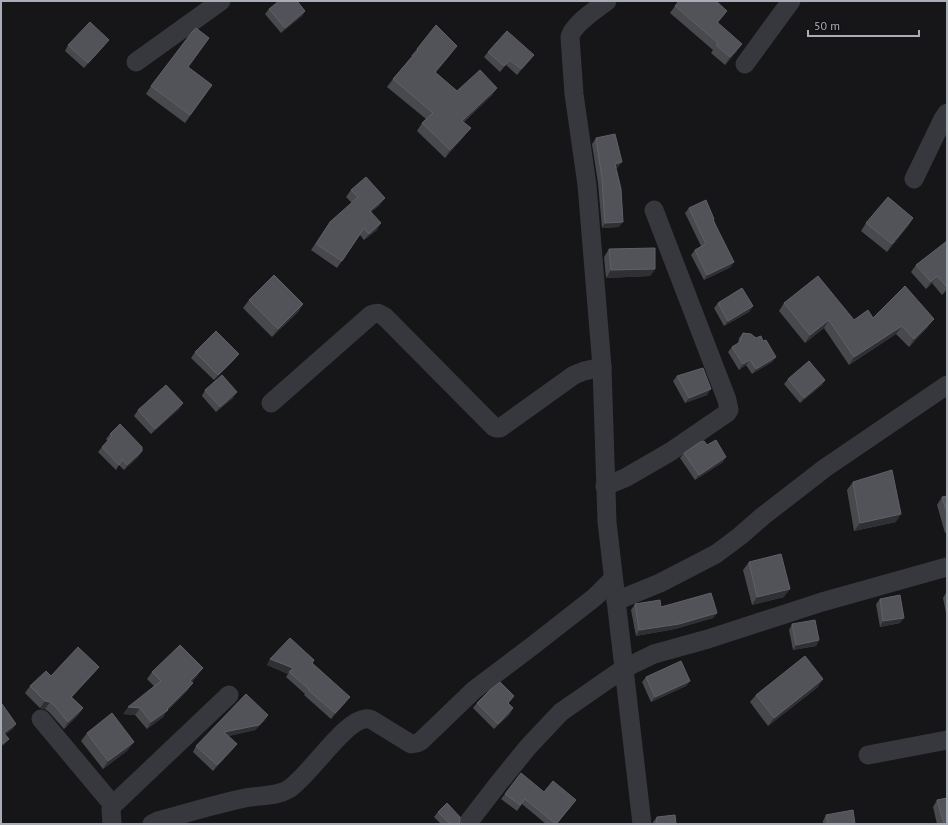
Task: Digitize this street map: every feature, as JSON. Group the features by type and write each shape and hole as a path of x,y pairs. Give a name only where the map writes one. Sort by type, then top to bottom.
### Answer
{"street":[{"path":"136,62 221,1"},
{"path":"607,1 581,22 573,30 570,37 574,94 587,185 602,367 607,522 642,824"},
{"path":"745,64 791,1"},
{"path":"914,179 942,119 947,112"},
{"path":"606,486 625,478 670,452 727,414 729,410 727,400 654,210"},
{"path":"271,403 376,312 385,316 496,428 500,428 574,375 602,367"},
{"path":"616,601 660,583 716,554 825,468 947,385"},
{"path":"467,824 528,747 561,712 623,669 654,654 708,639 822,602 947,567"},
{"path":"152,824 197,810 245,798 277,794 290,788 301,779 350,726 365,719 372,720 411,744 417,744 474,690 596,597 613,579"},
{"path":"112,824 111,809 113,805 229,695"},
{"path":"41,719 113,805"},
{"path":"868,755 947,740"}],"building":[{"path":"279,1 297,1 305,11 285,28 269,9"},
{"path":"679,1 716,1 727,11 717,22 742,44 730,57 716,45 718,43 675,6"},
{"path":"90,22 109,40 88,63 68,45"},
{"path":"436,25 457,46 435,72 457,91 480,70 497,88 462,121 471,128 450,150 422,123 433,113 393,79 418,50 417,49"},
{"path":"196,28 209,38 188,67 212,85 190,115 151,86"},
{"path":"507,31 534,55 521,69 510,60 504,66 488,52"},
{"path":"615,134 622,162 615,164 621,189 623,222 605,223 602,178 596,138"},
{"path":"366,177 385,198 370,211 381,223 369,234 364,228 342,261 316,244 330,222 358,197 351,190"},
{"path":"888,197 913,218 892,244 866,223"},
{"path":"706,200 714,219 713,220 734,262 707,275 695,250 706,244 689,208"},
{"path":"947,241 947,287 937,276 931,282 916,265"},
{"path":"655,248 655,269 611,270 609,249"},
{"path":"274,275 303,304 278,329 249,300"},
{"path":"818,276 854,320 868,310 873,318 905,286 934,319 914,339 902,326 854,357 829,320 810,335 784,303"},
{"path":"742,288 753,306 728,321 718,303"},
{"path":"216,331 239,354 218,375 195,352"},
{"path":"743,333 751,334 756,338 761,336 763,341 766,340 776,357 756,369 750,360 743,364 732,347 740,342"},
{"path":"809,361 825,380 804,398 788,379"},
{"path":"703,368 711,389 689,398 677,376"},
{"path":"222,375 237,392 220,407 205,390"},
{"path":"166,385 183,403 155,429 138,410"},
{"path":"120,424 142,447 142,451 127,465 122,459 119,465 102,447 112,436 110,434"},
{"path":"716,440 726,457 699,475 684,453 700,442 704,441 707,445"},
{"path":"892,470 901,514 860,523 853,482"},
{"path":"947,496 947,513 942,497"},
{"path":"781,554 790,589 757,597 749,562"},
{"path":"711,593 717,613 679,624 639,630 635,604 660,600 661,607"},
{"path":"900,595 904,618 883,621 880,599"},
{"path":"815,620 819,640 796,645 792,624"},
{"path":"290,638 314,660 312,663 350,697 335,713 289,672 293,668 270,659"},
{"path":"180,645 203,668 190,681 193,683 167,709 168,710 151,722 140,708 128,707 161,681 152,672"},
{"path":"78,647 99,667 71,697 83,708 68,722 54,705 45,701 30,686 46,671 51,676"},
{"path":"805,656 823,679 774,718 756,695"},
{"path":"681,661 690,681 655,697 646,677"},
{"path":"500,682 514,696 508,703 513,708 498,724 477,703"},
{"path":"246,694 268,715 259,725 224,732 237,744 217,765 196,746"},
{"path":"2,704 16,724 4,733 9,739 1,745 1,705"},
{"path":"112,713 134,742 108,761 87,733"},
{"path":"521,773 544,792 553,781 576,800 556,824 525,799 520,805 505,794"},
{"path":"947,798 947,824 944,824 937,800"},
{"path":"447,803 460,817 460,822 458,824 450,824 438,812"},
{"path":"853,810 855,824 828,824 826,815"},
{"path":"675,815 676,824 655,824 657,817"}]}
